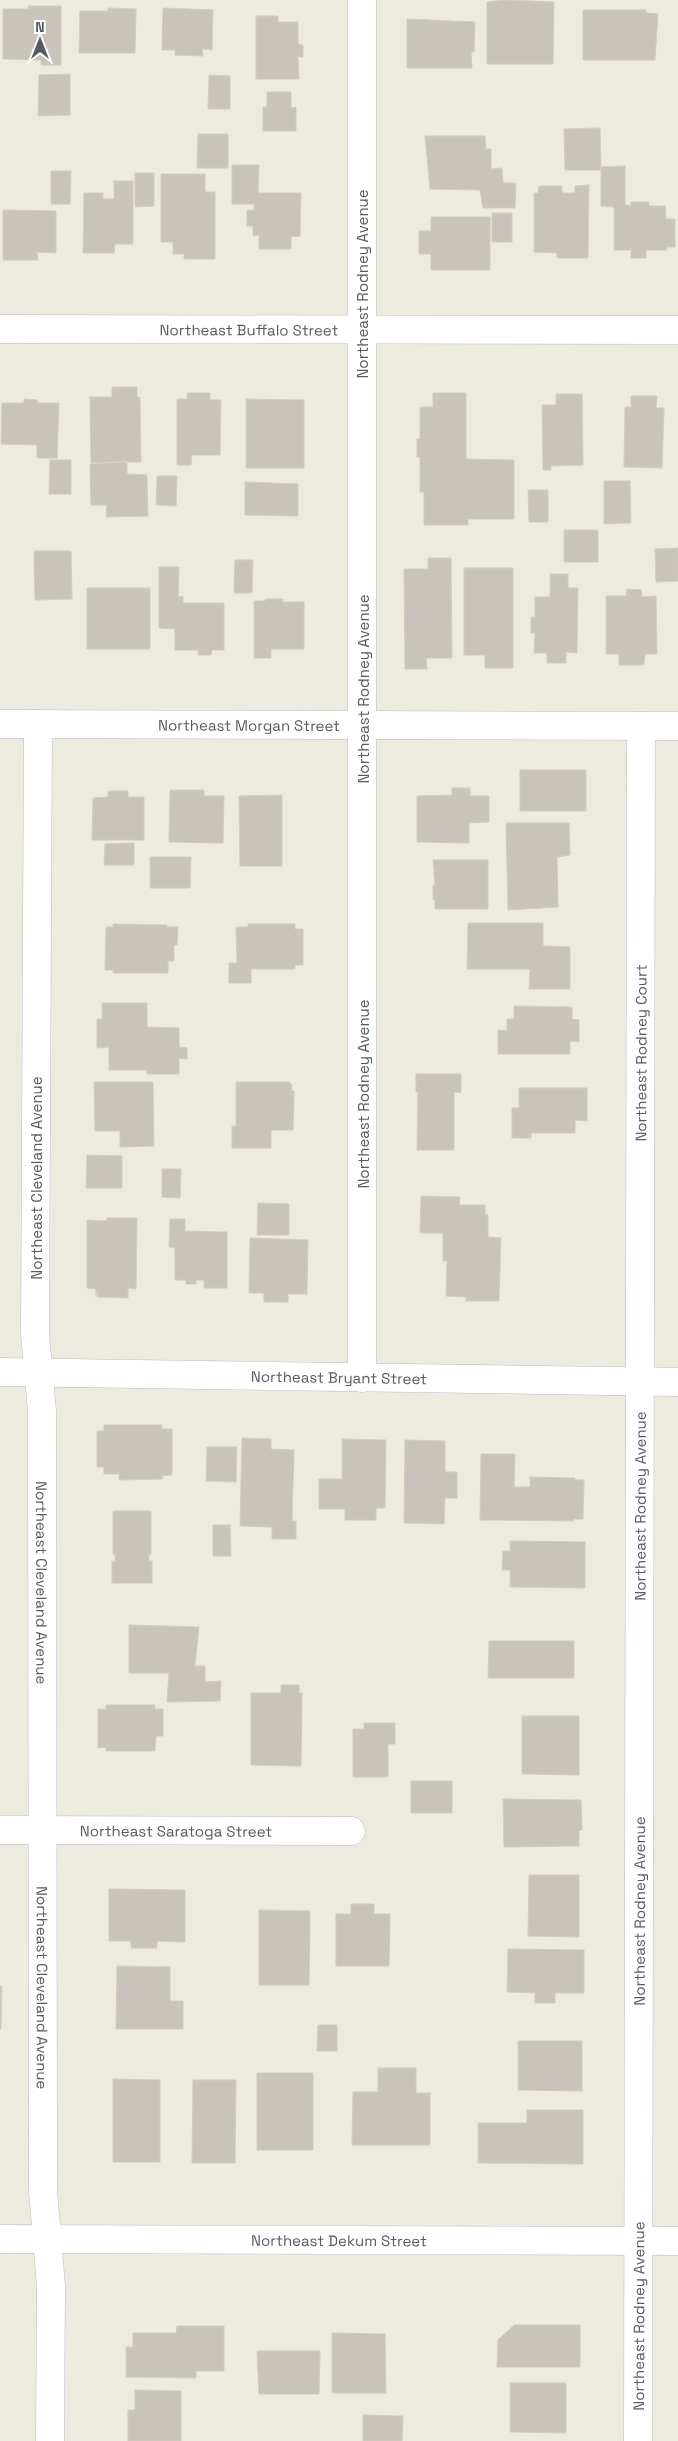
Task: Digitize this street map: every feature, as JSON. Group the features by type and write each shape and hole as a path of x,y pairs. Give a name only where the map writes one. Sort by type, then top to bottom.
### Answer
{"street":[{"name":"Northeast Rodney Avenue","path":"362,0 362,1378"},
{"name":"Northeast Buffalo Street","path":"0,329 678,330"},
{"name":"Northeast Morgan Street","path":"0,724 678,726"},
{"name":"Northeast Cleveland Avenue","path":"38,724 35,1334 42,1411 41,1830 43,2190 51,2286 50,2441"},
{"name":"Northeast Rodney Court","path":"641,726 641,1382"},
{"name":"Northeast Bryant Street","path":"0,1372 678,1382"},
{"name":"Northeast Rodney Avenue","path":"638,2441 641,1382"},
{"name":"Northeast Saratoga Street","path":"0,1830 351,1831"},
{"name":"Northeast Dekum Street","path":"0,2239 678,2242"}],"building":[{"path":"504,0 554,2 553,64 487,64 487,2"},
{"path":"28,6 61,6 61,65 41,65 41,60 3,59 3,9 29,9"},
{"path":"108,8 136,9 135,53 79,53 80,11 108,11"},
{"path":"163,8 213,10 212,50 202,49 203,56 175,55 175,50 162,50"},
{"path":"583,10 646,10 646,13 658,14 655,60 583,60"},
{"path":"256,16 278,16 278,22 298,22 298,44 303,45 303,57 298,57 299,79 256,79"},
{"path":"407,19 475,22 474,52 471,52 472,68 407,68"},
{"path":"70,74 70,115 38,116 39,75"},
{"path":"209,75 230,76 230,109 208,109"},
{"path":"267,92 291,92 291,108 296,107 296,131 263,131 263,107 267,107"},
{"path":"600,128 601,170 565,170 564,129"},
{"path":"198,134 228,134 228,168 197,168"},
{"path":"425,136 485,136 486,149 491,149 491,169 502,168 503,183 516,183 515,208 483,208 480,190 430,189"},
{"path":"232,165 259,165 258,193 301,193 300,236 291,237 291,249 259,249 259,235 253,236 253,226 247,226 247,210 254,210 254,204 232,204"},
{"path":"625,166 625,205 631,206 631,202 649,202 649,206 665,206 666,219 675,219 675,247 666,247 667,250 646,250 646,258 631,258 631,250 614,250 614,207 601,206 601,167"},
{"path":"51,171 71,171 70,204 51,204"},
{"path":"135,173 154,173 154,206 135,207"},
{"path":"161,174 205,174 205,192 215,192 215,259 184,259 184,254 173,254 173,242 161,242"},
{"path":"114,181 133,181 133,244 115,244 114,253 83,253 84,193 103,193 103,199 114,199"},
{"path":"589,185 588,258 557,258 557,253 534,252 534,193 538,193 539,186 562,186 562,193 575,193 575,186"},
{"path":"3,210 56,211 56,253 37,252 38,260 3,260"},
{"path":"492,213 512,213 512,242 492,242"},
{"path":"431,217 490,217 490,270 431,270 431,254 419,254 419,231 431,231"},
{"path":"112,387 137,387 137,397 140,397 141,462 91,463 90,397 112,397"},
{"path":"187,393 210,393 210,400 221,400 220,455 192,455 191,465 177,465 177,399 187,399"},
{"path":"433,393 466,393 466,459 514,460 514,519 468,519 468,525 424,525 424,492 420,492 420,457 417,457 417,439 420,439 420,407 433,407"},
{"path":"556,394 582,394 583,465 551,466 551,470 543,470 542,405 556,405"},
{"path":"631,396 657,396 656,408 664,408 662,468 624,467 625,407 631,407"},
{"path":"24,399 37,400 38,403 59,403 57,458 37,458 37,445 1,444 2,403 24,403"},
{"path":"246,399 304,400 304,468 246,468"},
{"path":"50,460 71,460 71,494 49,494"},
{"path":"127,462 127,474 147,475 148,516 106,517 107,505 91,505 90,464"},
{"path":"157,476 177,476 176,506 156,505"},
{"path":"604,481 630,481 631,523 604,524"},
{"path":"245,482 298,484 298,516 245,515"},
{"path":"528,490 548,490 548,522 529,522"},
{"path":"564,530 598,530 598,562 564,562"},
{"path":"678,548 678,581 656,582 655,549"},
{"path":"34,551 71,551 72,599 35,600"},
{"path":"428,558 451,558 452,658 426,658 427,669 405,669 404,569 428,569"},
{"path":"235,560 253,560 252,593 234,593"},
{"path":"159,567 179,567 178,597 183,596 183,603 224,603 224,650 212,650 211,655 198,655 198,650 175,650 175,629 159,628"},
{"path":"464,568 513,568 513,668 485,668 485,655 464,655"},
{"path":"550,574 568,574 568,588 578,588 577,653 566,652 566,663 547,663 547,653 534,653 535,633 531,633 531,617 535,617 535,597 550,597"},
{"path":"87,588 150,588 150,649 87,649"},
{"path":"627,589 641,590 642,597 656,596 657,654 645,654 644,665 619,665 619,654 606,654 606,596 626,596"},
{"path":"265,599 283,599 283,602 304,602 304,649 271,649 271,658 254,658 254,601 265,601"},
{"path":"520,770 586,770 586,811 520,811"},
{"path":"452,788 470,788 470,796 489,796 489,822 469,823 469,843 417,842 417,796 452,795"},
{"path":"170,790 204,790 204,796 224,796 223,843 169,842"},
{"path":"108,791 128,791 128,797 144,797 144,840 92,840 93,798 108,797"},
{"path":"282,795 282,866 240,866 239,796"},
{"path":"506,823 569,823 570,855 557,857 558,907 508,910"},
{"path":"134,843 134,865 104,865 105,844"},
{"path":"150,857 191,857 190,888 150,888"},
{"path":"433,860 488,860 488,909 435,909 435,900 433,900 433,885 435,885"},
{"path":"468,923 543,923 543,946 570,947 570,989 529,989 530,969 467,969"},
{"path":"113,924 178,927 177,945 174,945 174,961 168,961 168,973 113,973 113,970 105,970 106,927 113,927"},
{"path":"248,924 295,924 295,929 303,929 303,965 295,965 295,969 251,969 251,983 229,983 229,963 237,963 236,927 248,927"},
{"path":"102,1003 147,1003 147,1027 179,1028 179,1047 187,1048 187,1059 179,1058 179,1074 147,1074 147,1070 109,1070 109,1047 97,1048 97,1019 102,1019"},
{"path":"514,1006 572,1007 572,1019 579,1020 579,1042 570,1041 570,1054 498,1054 498,1030 507,1031 507,1019 514,1019"},
{"path":"416,1074 461,1074 461,1093 454,1092 454,1150 417,1150 418,1092 416,1092"},
{"path":"94,1082 153,1082 154,1146 120,1147 120,1131 95,1131"},
{"path":"236,1082 289,1082 292,1085 291,1091 294,1091 293,1130 271,1130 271,1148 232,1148 232,1126 236,1126"},
{"path":"519,1088 587,1088 587,1121 575,1120 575,1133 531,1133 531,1138 512,1138 512,1108 519,1108"},
{"path":"87,1155 122,1156 122,1188 86,1188"},
{"path":"162,1169 181,1169 180,1198 162,1197"},
{"path":"421,1196 460,1197 459,1205 485,1205 485,1214 488,1215 488,1237 501,1238 499,1301 466,1301 466,1297 446,1296 447,1261 443,1261 443,1233 420,1233"},
{"path":"258,1203 289,1204 289,1235 257,1235"},
{"path":"107,1218 137,1218 136,1289 128,1288 128,1298 98,1297 98,1290 96,1297 96,1289 87,1288 87,1220 107,1221"},
{"path":"170,1219 185,1219 185,1231 227,1232 227,1288 204,1288 204,1280 196,1280 196,1284 186,1284 186,1280 175,1280 175,1248 169,1247"},
{"path":"250,1238 308,1240 307,1294 288,1294 288,1302 264,1302 264,1293 249,1293"},
{"path":"104,1425 162,1425 162,1429 172,1429 172,1475 162,1476 163,1479 119,1480 119,1474 104,1474 104,1467 97,1467 97,1431 104,1431"},
{"path":"242,1438 271,1439 271,1449 294,1450 292,1521 296,1521 296,1539 272,1539 272,1527 240,1526"},
{"path":"342,1439 386,1440 385,1508 376,1508 376,1520 345,1520 345,1509 319,1509 319,1479 342,1479"},
{"path":"405,1440 445,1441 445,1472 457,1472 457,1498 445,1498 444,1524 404,1523"},
{"path":"207,1447 237,1447 236,1482 206,1481"},
{"path":"481,1454 515,1454 514,1487 530,1487 530,1477 584,1480 583,1519 574,1519 574,1521 480,1520"},
{"path":"113,1511 151,1511 151,1554 149,1554 149,1561 152,1561 152,1583 112,1583 112,1561 115,1562 115,1554 113,1554"},
{"path":"213,1525 230,1525 231,1556 213,1556"},
{"path":"510,1541 585,1542 585,1588 510,1587 510,1570 502,1570 503,1551 510,1551"},
{"path":"129,1625 199,1627 195,1666 205,1666 205,1682 221,1681 220,1701 167,1702 169,1673 129,1673"},
{"path":"489,1641 574,1641 574,1678 488,1678"},
{"path":"281,1685 299,1685 299,1693 302,1693 301,1766 251,1765 251,1693 281,1693"},
{"path":"106,1705 155,1705 155,1709 163,1709 163,1736 156,1736 155,1751 106,1751 106,1747 98,1748 98,1709 106,1710"},
{"path":"522,1716 579,1716 579,1775 522,1774"},
{"path":"364,1723 395,1723 395,1744 388,1744 388,1777 353,1777 353,1729 364,1729"},
{"path":"411,1781 452,1781 452,1813 411,1813"},
{"path":"503,1799 581,1800 582,1830 579,1831 579,1846 504,1847"},
{"path":"529,1875 579,1875 579,1937 528,1936"},
{"path":"109,1889 185,1890 185,1942 157,1941 157,1948 131,1948 131,1941 109,1941"},
{"path":"351,1904 374,1904 374,1914 390,1914 389,1966 336,1966 336,1914 351,1914"},
{"path":"259,1910 310,1911 309,1985 259,1985"},
{"path":"508,1949 584,1950 584,1993 555,1993 555,2003 535,2003 535,1993 507,1992"},
{"path":"117,1966 170,1967 170,2001 183,2001 183,2029 116,2029"},
{"path":"0,1986 2,1986 1,2029 0,2029"},
{"path":"318,2025 337,2025 337,2051 317,2051"},
{"path":"518,2041 582,2041 582,2091 518,2090"},
{"path":"378,2068 416,2068 416,2093 430,2093 430,2145 352,2145 353,2092 378,2092"},
{"path":"257,2073 313,2073 313,2150 257,2150"},
{"path":"113,2079 160,2080 160,2162 113,2162"},
{"path":"193,2080 236,2080 235,2163 192,2163"},
{"path":"527,2110 583,2110 583,2164 478,2163 478,2123 527,2123"},
{"path":"514,2325 580,2325 580,2367 497,2367 498,2340"},
{"path":"177,2326 224,2326 224,2371 196,2371 196,2378 126,2377 126,2347 133,2347 133,2333 176,2333"},
{"path":"332,2333 385,2334 386,2393 332,2393"},
{"path":"257,2351 320,2351 319,2394 259,2394"},
{"path":"510,2383 566,2383 566,2433 510,2432"},
{"path":"135,2390 181,2391 181,2441 128,2441 128,2410 135,2410"},
{"path":"363,2415 403,2416 402,2441 363,2441"}]}
